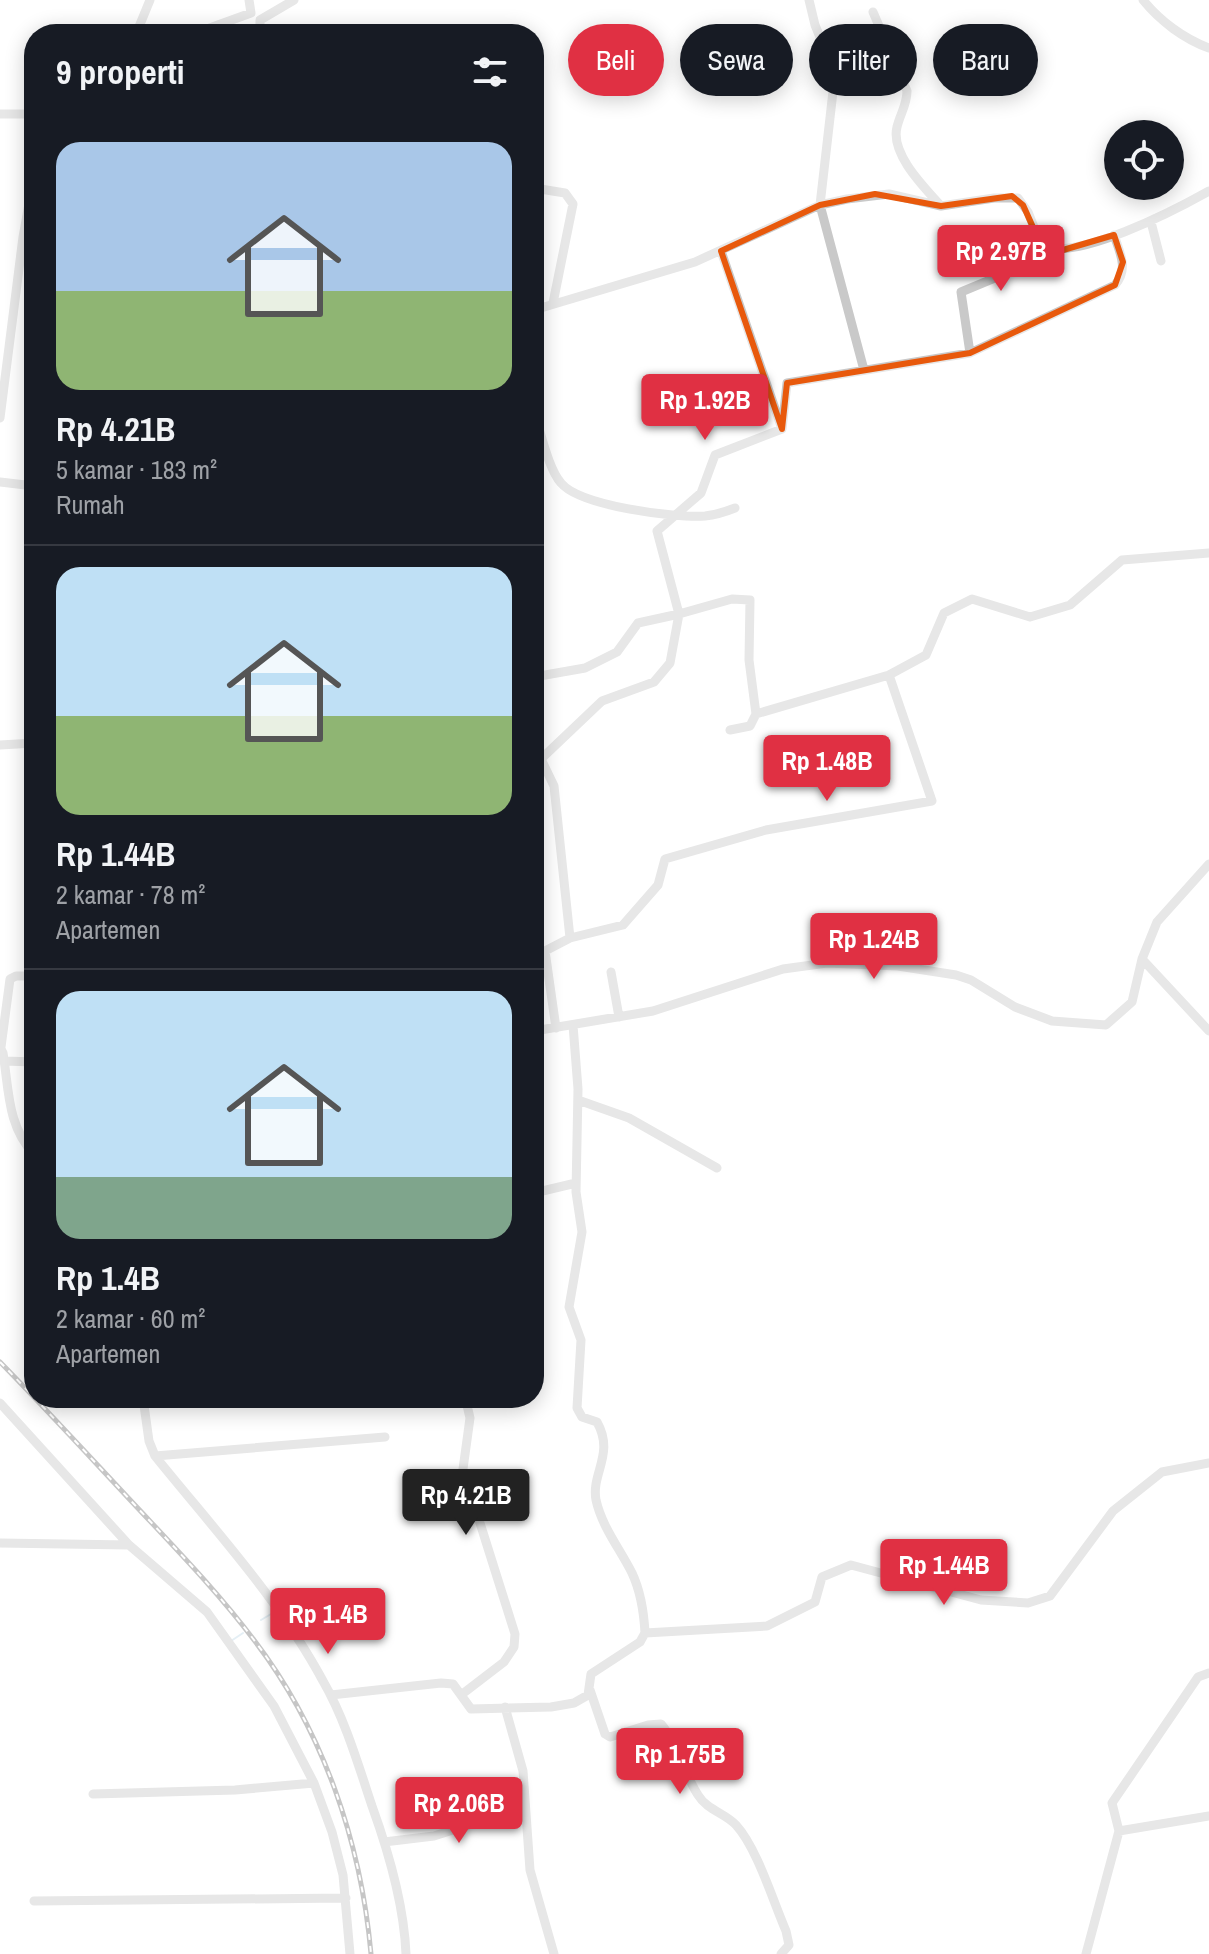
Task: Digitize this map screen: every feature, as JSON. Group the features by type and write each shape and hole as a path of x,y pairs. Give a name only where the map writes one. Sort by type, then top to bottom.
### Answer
{"street":[{"path":"140,24 150,0"},
{"path":"221,24 251,13 249,0"},
{"path":"260,24 260,20 294,0"},
{"path":"809,0 815,25 835,74 820,205 864,370"},
{"path":"1143,0 1153,12 1192,42 1209,48"},
{"path":"873,12 907,91 907,102 895,130 897,143 911,172 941,206"},
{"path":"0,114 24,114"},
{"path":"544,190 565,193 573,204 553,303"},
{"path":"970,353 961,292 1063,250 1151,222 1209,191"},
{"path":"544,306 695,262 820,205 875,194 902,196 941,206 1003,197 1018,198 1028,212 1041,245 1055,251 1063,250"},
{"path":"1151,222 1161,261"},
{"path":"0,418 24,231"},
{"path":"782,429 787,383 970,353 1115,285 1122,276 1123,262 1114,235"},
{"path":"721,251 782,429"},
{"path":"544,756 602,701 654,682 670,663 679,614 657,531 701,493 715,455 782,429"},
{"path":"544,441 558,480 570,492 627,509 676,515 703,516 735,508"},
{"path":"0,482 24,485"},
{"path":"756,714 889,675 926,655 944,613 972,599 1030,617 1070,605 1122,560 1209,553"},
{"path":"544,675 585,668 617,652 638,623 732,599 750,600 749,660 756,714 750,726 730,730"},
{"path":"556,1028 545,951 570,938 623,925 658,885 665,859 766,830 932,801 889,675"},
{"path":"0,745 24,744"},
{"path":"544,765 554,786 570,938"},
{"path":"544,1030 653,1011 783,969 827,963 898,966 956,975 971,980 1015,1007 1052,1021 1106,1025 1132,1002 1142,959 1157,922 1209,864"},
{"path":"1142,959 1209,1031"},
{"path":"611,972 619,1017"},
{"path":"5,978 0,1047 5,1061 11,1114 24,1141"},
{"path":"331,1695 441,1683 453,1684 471,1709 551,1707 574,1703 588,1695 591,1674 640,1642 645,1633 634,1578 607,1529 596,1499 595,1489 604,1458 602,1433 597,1422 582,1417 577,1408 581,1340 569,1307 582,1232 576,1183 578,1100 573,1025"},
{"path":"5,1061 24,1062"},
{"path":"578,1100 629,1118 717,1168"},
{"path":"544,1191 576,1183"},
{"path":"0,1403 129,1545 197,1602 230,1642 274,1706 325,1809 339,1855 350,1954"},
{"path":"144,1408 149,1441 155,1456 266,1595 309,1655 331,1695 384,1842 397,1891 406,1954"},
{"path":"461,1695 504,1662 514,1647 515,1634 463,1469 470,1418 468,1408"},
{"path":"155,1456 385,1437"},
{"path":"645,1633 767,1626 815,1602 822,1577 851,1565 981,1600 1028,1603 1050,1596 1113,1511 1162,1472 1209,1463"},
{"path":"0,1543 129,1545"},
{"path":"1086,1954 1119,1831 1112,1803 1198,1677 1209,1673"},
{"path":"590,1690 605,1734 610,1737 661,1724 672,1737 698,1797 735,1824 750,1845 786,1931 789,1945 781,1954"},
{"path":"505,1707 523,1771 530,1870 554,1954"},
{"path":"93,1794 235,1790 314,1783"},
{"path":"384,1842 434,1836 525,1807"},
{"path":"1119,1831 1209,1816"},
{"path":"34,1901 346,1898"}],"highlighted area":[{"path":"875,194 941,206 1012,196 1023,205 1041,245 1063,250 1114,235 1123,262 1115,285 970,353 787,383 782,429 721,251 820,205"}],"waterway":[{"path":"261,1620 276,1611"},
{"path":"231,1641 243,1633"}],"railway":[{"path":"0,1362 24,1387"},
{"path":"44,1408 211,1587 254,1640 300,1711 319,1749 348,1829 366,1912 371,1954"}]}
